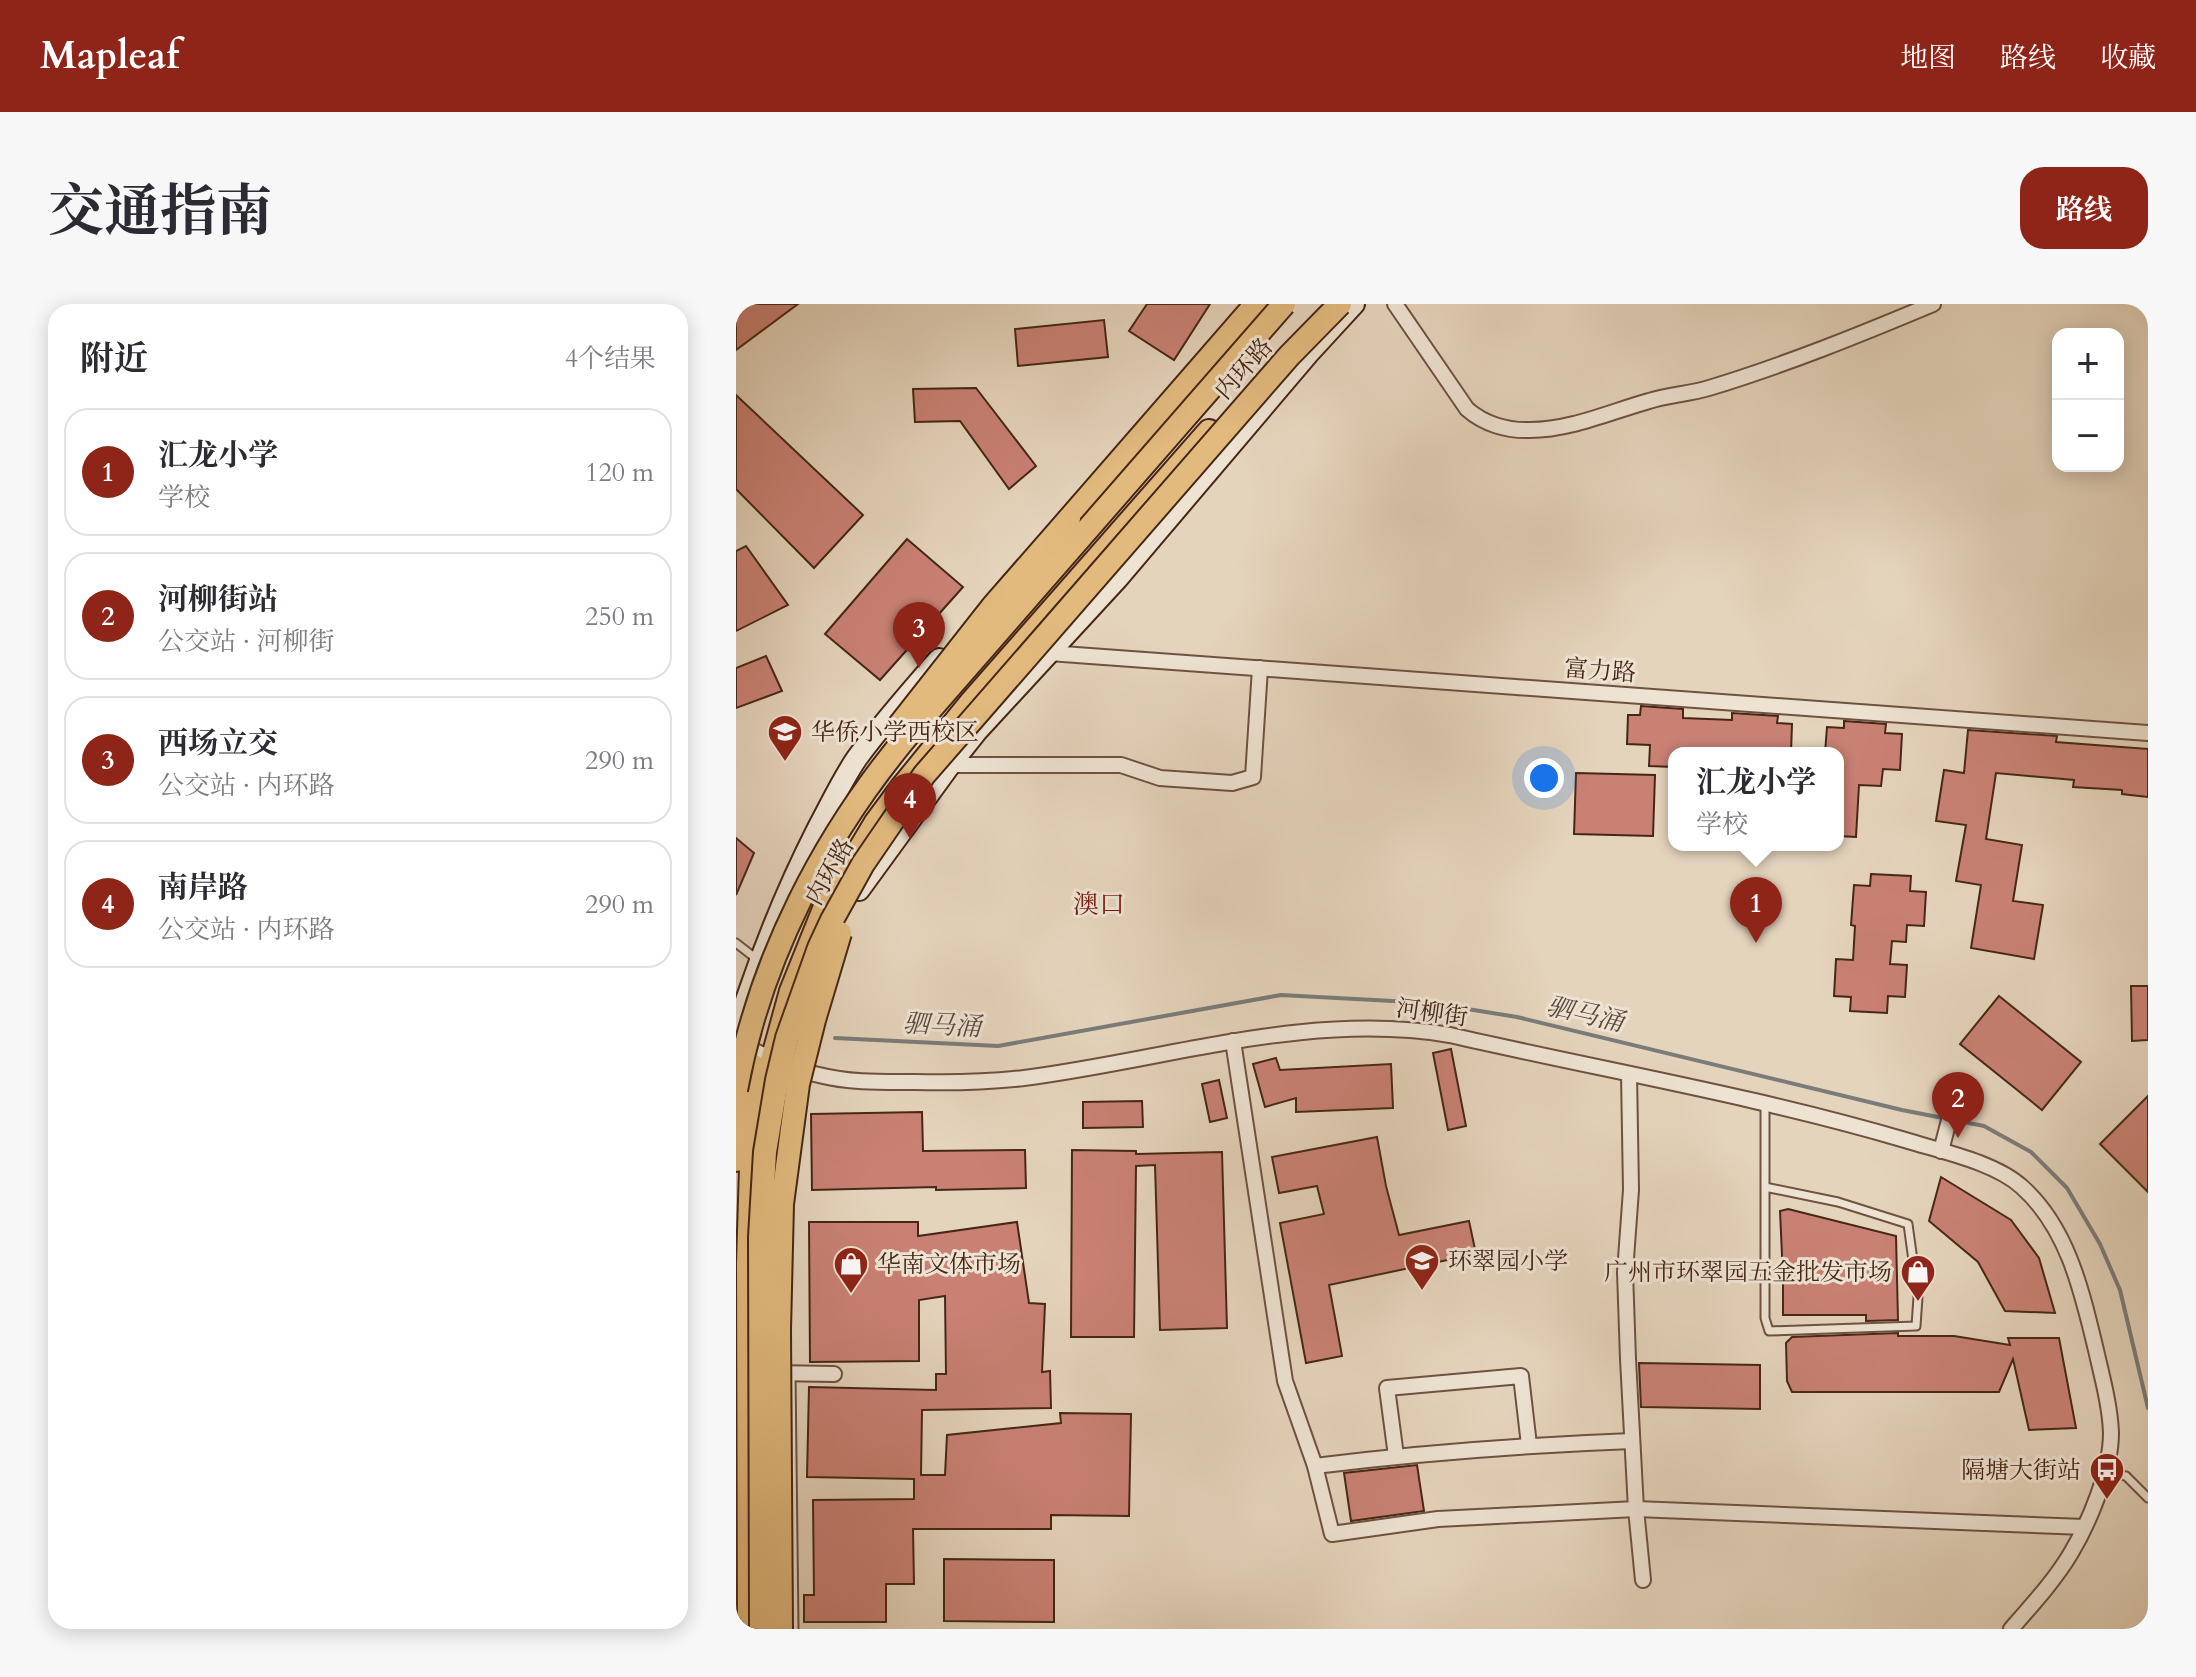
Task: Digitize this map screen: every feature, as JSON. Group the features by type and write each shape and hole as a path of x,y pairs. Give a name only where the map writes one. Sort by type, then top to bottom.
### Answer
{"main road":[{"path":"736,1031 759,961 791,885 813,837 857,759 897,707 1243,304"},
{"path":"768,1629 764,1280 767,1199 776,1114 762,1054 791,991 813,894 887,744 935,677 1024,569 1256,304"},
{"name":"内环路","path":"736,1090 746,1045 770,970 827,849 909,734 1284,304"},
{"path":"813,837 860,804 1054,576 1294,304"},
{"path":"791,991 829,945 857,892 950,765 977,731 1118,578 1253,419 1299,355 1330,304"},
{"path":"736,1160 762,1054 824,909 876,822 931,750 1084,572 1256,378 1330,304"},
{"name":"内环路","path":"761,1629 760,1237 765,1152 787,1038 832,920 863,864 924,775 1299,355 1340,304"},
{"path":"1299,355 1354,304"},
{"path":"1253,419 1256,378"},
{"path":"955,691 963,631"},
{"path":"781,1629 779,1330 784,1190 798,1084 810,1033 863,864"},
{"path":"746,1112 751,1168 748,1228 749,1629"},
{"path":"749,1605 767,1562"}],"street":[{"path":"1054,576 1068,538 1271,304"},
{"path":"1395,304 1467,409 1480,419 1518,430 1577,423 1672,394 1705,389 1839,343 1933,304"},
{"path":"1026,558 1068,538"},
{"name":"富力路","path":"1049,653 2148,733"},
{"path":"931,750 950,765 1121,765 1160,778 1232,783 1253,777 1260,668"},
{"name":"河柳街","path":"762,1054 821,1076 863,1081 985,1081 1025,1078 1233,1041 1338,1030 1416,1030 1828,1117 1983,1164 2020,1184 2061,1236 2091,1329 2108,1403 2111,1433 2105,1473 2071,1553 2011,1629"},
{"path":"1233,1041 1285,1381 1315,1466 1332,1534 1438,1519 1636,1509 2084,1527"},
{"path":"1629,1074 1631,1190 1625,1272 1632,1441 1643,1580"},
{"path":"1941,1151 1955,1097"},
{"path":"764,1372 834,1374"},
{"path":"1396,1456 1387,1388 1521,1376 1529,1445"},
{"path":"1315,1466 1529,1445 1632,1441"}],"lane":[{"path":"736,943 759,961"},
{"path":"1765,1104 1765,1187 1765,1318 1769,1331 1916,1326 1918,1297 1908,1224 1838,1202 1765,1187"},
{"path":"791,1373 794,1629"},
{"path":"2105,1473 2126,1476 2148,1498"}],"building":[{"path":"736,304 798,304 736,350"},
{"path":"1147,304 1210,304 1174,360 1129,331"},
{"path":"1104,320 1108,357 1018,366 1015,329"},
{"path":"976,388 1036,466 1009,489 960,421 915,422 913,389"},
{"path":"736,395 863,515 814,568 736,489"},
{"path":"907,539 963,587 880,680 825,634"},
{"path":"746,546 788,605 736,631 736,551"},
{"path":"766,656 782,691 736,708 736,668"},
{"path":"1641,706 1683,709 1683,718 1732,720 1732,713 1778,716 1777,723 1792,724 1791,747 1668,747 1668,767 1649,766 1650,745 1627,744 1628,715 1640,715"},
{"path":"1844,721 1886,724 1885,733 1902,734 1900,770 1883,769 1881,786 1859,785 1856,837 1844,836 1844,747 1825,747 1827,727 1844,728"},
{"path":"1968,730 2057,736 2056,742 2148,749 2148,797 2122,794 2122,790 2073,787 2074,780 1996,773 1986,839 2022,845 2013,901 2043,905 2034,959 1971,948 1981,885 1956,881 1966,825 1936,821 1944,770 1964,773"},
{"path":"1576,773 1655,775 1653,836 1574,834"},
{"path":"736,838 754,853 736,895"},
{"path":"1871,874 1911,876 1910,891 1926,892 1924,926 1907,925 1906,942 1892,941 1890,964 1907,965 1905,997 1888,996 1887,1013 1850,1011 1851,997 1834,996 1836,959 1853,960 1855,926 1851,925 1854,885 1870,886"},
{"path":"2131,986 2148,986 2148,1040 2132,1041"},
{"path":"1999,996 2081,1062 2042,1110 1960,1044"},
{"path":"1451,1049 1466,1126 1448,1130 1433,1053"},
{"path":"1276,1058 1280,1070 1391,1064 1393,1108 1296,1112 1296,1098 1265,1107 1253,1064"},
{"path":"1219,1080 1227,1118 1210,1122 1202,1084"},
{"path":"2148,1096 2148,1192 2100,1144"},
{"path":"1142,1101 1143,1127 1083,1128 1083,1102"},
{"path":"922,1112 923,1151 1025,1150 1026,1188 812,1190 811,1114"},
{"path":"1377,1137 1399,1235 1469,1221 1476,1254 1329,1285 1342,1356 1306,1363 1280,1223 1324,1214 1317,1186 1279,1193 1272,1157"},
{"path":"1072,1150 1136,1151 1136,1154 1222,1152 1227,1328 1160,1330 1155,1165 1136,1166 1134,1337 1071,1337"},
{"path":"1941,1177 2011,1220 2039,1258 2055,1313 2005,1311 1978,1262 1929,1221"},
{"path":"1788,1209 1896,1236 1898,1320 1866,1321 1866,1315 1783,1315 1780,1211"},
{"path":"809,1222 918,1222 918,1236 1017,1222 1029,1303 1045,1304 1042,1372 1050,1371 1051,1408 922,1410 921,1475 945,1475 947,1435 1061,1423 1060,1413 1131,1414 1129,1516 1051,1515 1051,1529 913,1529 914,1584 886,1584 886,1622 804,1622 804,1595 814,1595 813,1500 914,1499 914,1479 807,1477 809,1387 936,1390 936,1374 946,1374 945,1296 919,1300 919,1361 810,1362"},
{"path":"1898,1333 1898,1336 1954,1336 2010,1345 2008,1338 2059,1338 2076,1428 2029,1430 2013,1359 1999,1392 1792,1392 1787,1381 1786,1343 1792,1337"},
{"path":"1639,1363 1760,1365 1760,1409 1641,1407"},
{"path":"1417,1465 1424,1511 1351,1521 1344,1473"},
{"path":"944,1559 1054,1560 1054,1622 944,1621"}],"waterway":[{"name":"驷马涌","path":"835,1038 998,1046 1281,995 1430,1003 1517,1017 1902,1110 1984,1126 2031,1152 2067,1188 2100,1244 2120,1290 2148,1408"}],"place":[{"name":"西场立交","path":"919,668"},
{"name":"华侨小学西校区","path":"785,763"},
{"name":"南岸路","path":"910,839"},
{"name":"汇龙小学","path":"1756,943"},
{"name":"河柳街站","path":"1958,1138"},
{"name":"环翠园小学","path":"1422,1292"},
{"name":"华南文体市场","path":"851,1295"},
{"name":"广州市环翠园五金批发市场","path":"1918,1303"},
{"name":"隔塘大街站","path":"2107,1501"}],"district":[{"name":"澳口","path":"1099,904"}]}
